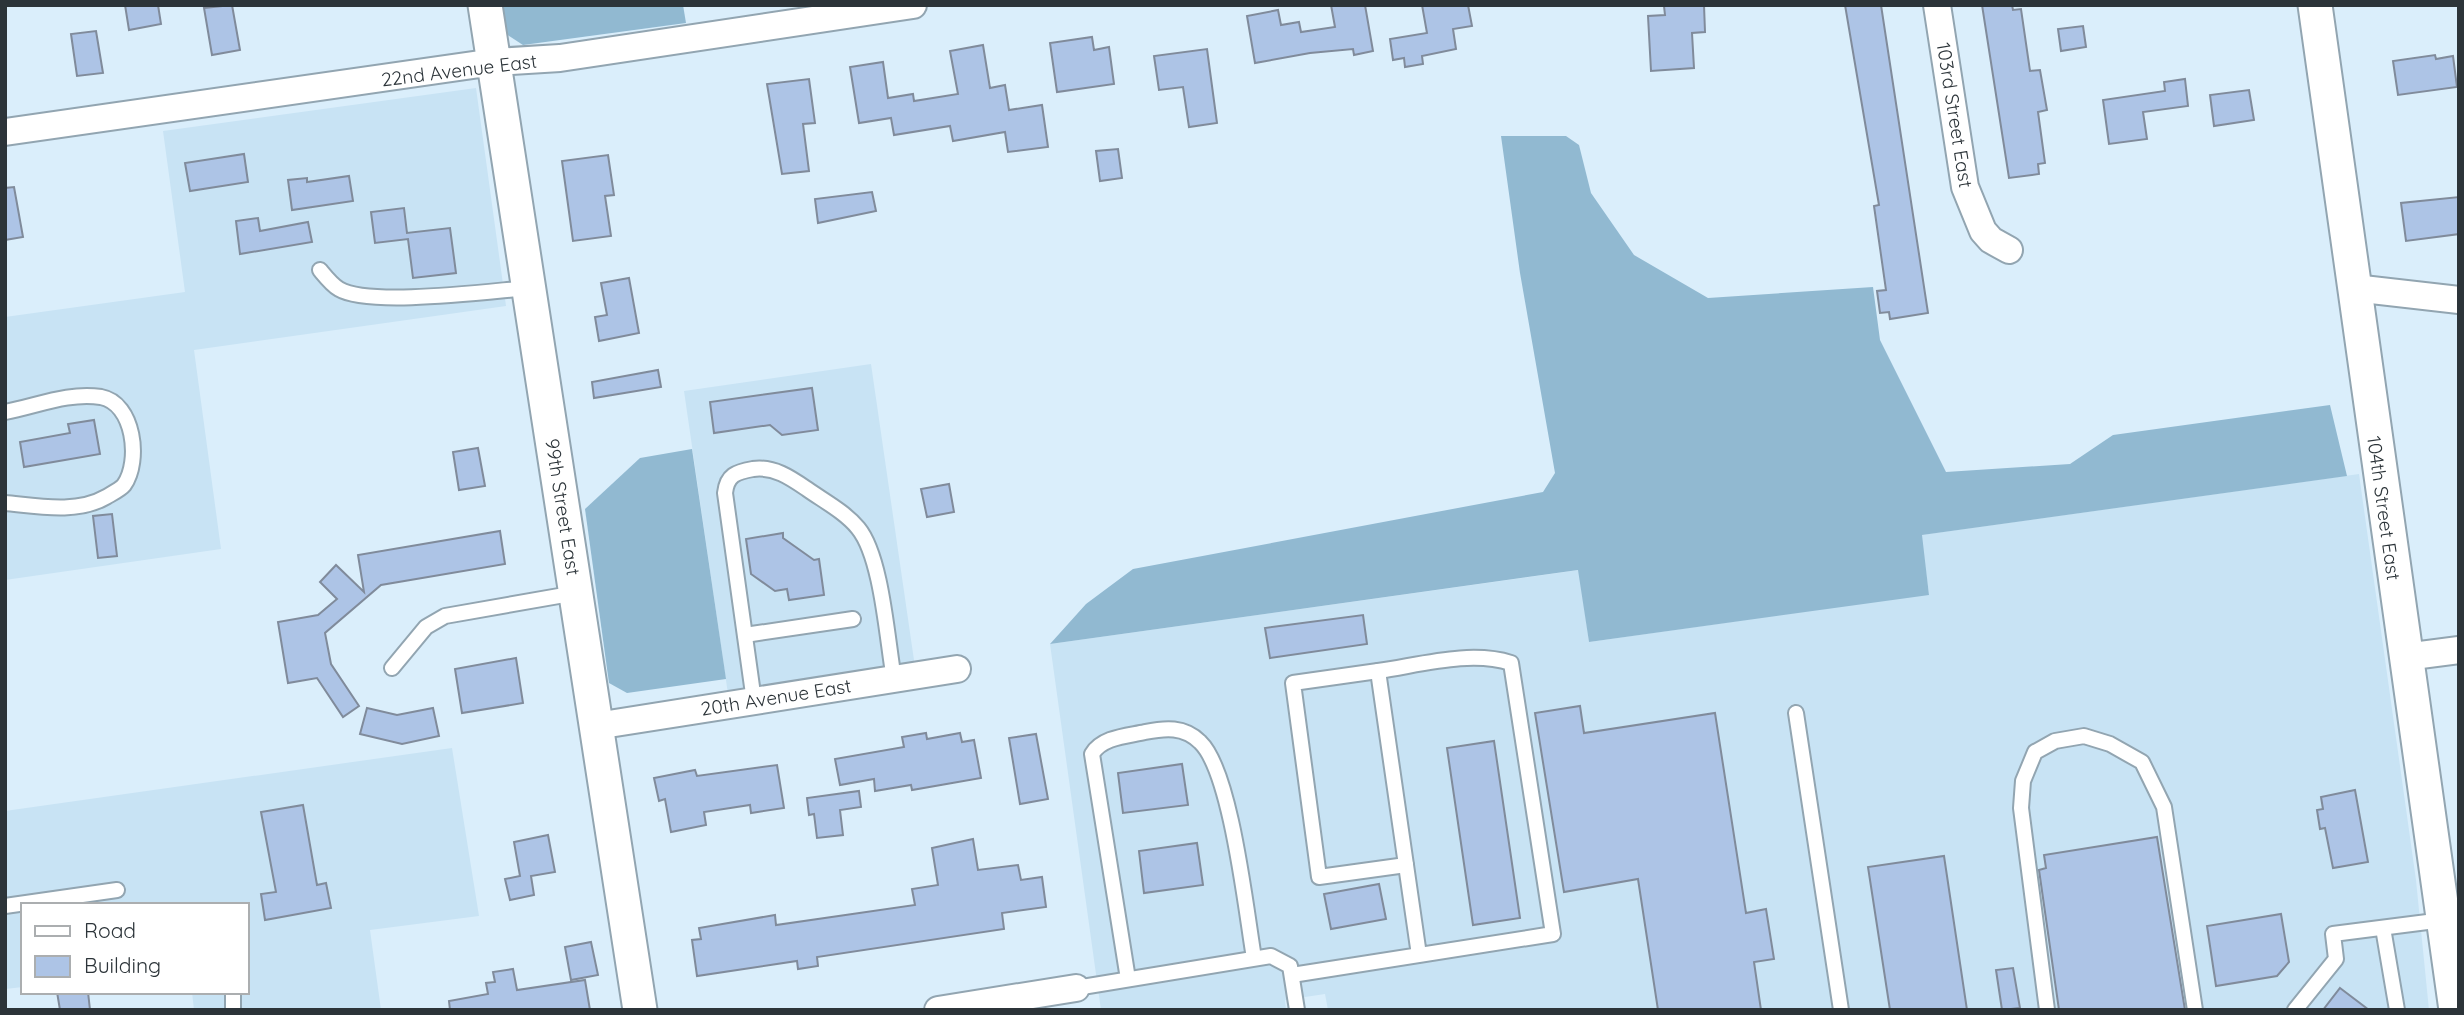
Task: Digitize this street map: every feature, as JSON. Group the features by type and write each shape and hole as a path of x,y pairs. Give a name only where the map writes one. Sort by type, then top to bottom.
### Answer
{"street":[{"name":"99th Street East","path":"485,5 640,1010"},
{"name":"22nd Avenue East","path":"5,132 494,62 560,58 913,5"},
{"name":"103rd Street East","path":"1937,5 1965,187 1983,231 1991,240 2010,250"},
{"name":"104th Street East","path":"2315,5 2456,1010"},
{"path":"2354,288 2459,300"},
{"path":"2405,657 2459,650"},
{"name":"20th Avenue East","path":"596,726 957,669"},
{"path":"950,1009 1076,988"}],"lane":[{"path":"320,270 339,290 363,296 438,297 529,288"},
{"path":"5,412 74,396 104,397 120,410 131,432 133,456 124,485 103,499 60,508 5,502"},
{"path":"754,701 725,493 727,481 735,472 766,468 793,479 848,517 865,539 875,568 894,679"},
{"path":"392,668 426,627 446,616 576,593"},
{"path":"745,635 853,619"},
{"path":"1292,975 1553,934 1511,663 1482,657 1293,682 1320,877 1406,865"},
{"path":"1378,671 1419,955"},
{"path":"1796,713 1841,1010"},
{"path":"1128,979 1092,754 1102,743 1162,729 1188,733 1200,742 1214,760 1225,789 1254,958"},
{"path":"2047,1010 2021,808 2023,781 2035,752 2055,741 2084,736 2110,744 2142,762 2164,807 2195,1010"},
{"path":"26,903 117,890"},
{"path":"2295,1010 2336,959 2333,934 2442,920"},
{"path":"2383,928 2397,1010"},
{"path":"1076,988 1271,956 1290,966 1297,1010"}],"shaded area":[{"path":"502,5 683,5 686,23 523,45 506,34"},
{"path":"476,88 506,306 194,350 221,549 5,580 5,317 185,292 163,131"},
{"path":"1501,136 1566,136 1579,145 1591,193 1634,255 1708,298 1873,287 1880,340 1946,472 2070,464 2113,435 2330,405 2347,476 1922,535 1929,595 1589,642 1578,570 1050,644 1086,604 1133,569 1543,492 1555,473 1520,273"},
{"path":"871,364 915,667 728,694 684,391"},
{"path":"692,449 726,679 627,693 609,683 585,509 640,458"},
{"path":"2359,474 2416,880 2429,1010 1328,1010 1325,994 1285,1000 1286,1010 1101,1010 1050,644 1579,570 1589,642 1929,594 1921,535"},
{"path":"452,748 479,916 370,930 381,1010 194,1010 192,994 248,994 248,903 21,903 21,987 5,989 5,811"}],"building":[{"path":"125,5 158,5 161,24 129,30"},
{"path":"232,5 240,50 212,55 204,8"},
{"path":"1331,5 1365,5 1373,51 1354,55 1353,49 1310,53 1255,63 1247,16 1278,10 1281,25 1299,22 1301,32 1335,27"},
{"path":"1422,5 1468,5 1472,26 1453,29 1456,49 1422,56 1423,64 1405,67 1404,58 1393,60 1390,39 1427,33"},
{"path":"1704,5 1705,32 1692,33 1694,68 1651,71 1648,16 1665,15 1664,6"},
{"path":"1845,5 1881,5 1928,313 1890,319 1889,312 1880,313 1877,291 1886,290 1874,206 1879,205"},
{"path":"1982,5 2012,5 2013,10 2021,9 2030,71 2040,70 2047,110 2038,112 2045,163 2038,164 2039,174 2009,178"},
{"path":"2083,26 2086,47 2061,51 2058,29"},
{"path":"96,31 103,73 77,76 71,34"},
{"path":"1092,37 1094,50 1109,47 1114,84 1057,92 1050,43"},
{"path":"983,45 990,88 1005,85 1009,110 1042,105 1048,147 1008,152 1005,132 953,141 950,126 894,135 891,118 859,123 850,67 883,62 888,98 913,94 914,101 958,94 950,51"},
{"path":"1207,49 1217,123 1189,127 1183,87 1159,90 1154,56"},
{"path":"2435,55 2436,59 2453,56 2457,87 2398,95 2393,61"},
{"path":"809,79 815,123 803,124 809,171 782,174 767,84"},
{"path":"2185,79 2188,106 2143,112 2147,139 2109,144 2103,100 2165,91 2164,82"},
{"path":"2249,90 2254,120 2214,126 2210,95"},
{"path":"1118,149 1122,178 1100,181 1096,151"},
{"path":"244,154 248,182 190,191 185,163"},
{"path":"608,155 614,195 605,196 611,236 573,241 562,161"},
{"path":"349,176 353,201 292,210 288,180 307,178 307,182"},
{"path":"14,187 23,237 5,240 5,188"},
{"path":"872,192 876,211 818,223 815,199"},
{"path":"2459,197 2459,234 2406,241 2401,203"},
{"path":"404,208 407,233 450,228 456,273 413,278 408,239 375,243 371,212"},
{"path":"258,218 260,231 308,222 312,242 240,254 236,221"},
{"path":"629,278 639,333 599,341 595,317 607,315 601,283"},
{"path":"658,370 661,387 594,398 592,382"},
{"path":"812,388 818,430 782,435 770,425 714,433 710,402"},
{"path":"94,420 100,454 24,467 20,442 70,433 68,424"},
{"path":"478,448 485,486 459,490 453,452"},
{"path":"949,484 954,512 927,517 921,489"},
{"path":"112,514 117,556 98,558 93,516"},
{"path":"500,531 505,564 381,585 325,633 331,664 359,706 343,717 317,678 288,683 278,622 318,615 337,599 320,582 336,565 364,592 358,555"},
{"path":"783,533 783,538 814,560 819,559 824,595 789,600 787,589 775,591 751,574 746,539"},
{"path":"1363,615 1367,644 1270,658 1265,628"},
{"path":"516,658 523,703 462,713 455,669"},
{"path":"1580,706 1584,733 1715,713 1746,913 1766,909 1774,959 1754,962 1761,1010 1658,1010 1638,879 1564,892 1535,713"},
{"path":"367,708 397,715 433,708 439,736 402,744 360,734"},
{"path":"926,733 927,739 960,733 962,742 974,740 981,778 912,790 911,785 875,791 874,779 840,785 835,759 904,747 902,737"},
{"path":"1036,734 1048,799 1020,804 1009,738"},
{"path":"1494,741 1520,918 1473,925 1447,748"},
{"path":"1182,764 1188,805 1123,813 1118,773"},
{"path":"777,765 784,808 751,813 750,805 704,812 706,825 671,832 665,799 659,801 654,778 695,770 697,776"},
{"path":"2355,790 2368,862 2333,868 2325,828 2320,829 2317,810 2323,809 2321,797"},
{"path":"859,791 861,807 840,810 843,835 817,838 814,814 809,815 807,798"},
{"path":"303,805 317,885 326,883 331,908 265,920 261,894 276,892 261,812"},
{"path":"548,835 555,872 531,876 534,895 510,900 505,879 520,876 514,842"},
{"path":"2157,837 2185,1010 2059,1010 2039,870 2046,868 2044,855"},
{"path":"973,839 978,870 1018,865 1021,880 1042,877 1046,907 1002,913 1004,929 817,957 818,966 798,969 797,961 697,976 692,940 701,939 699,928 775,915 776,925 915,905 912,889 938,885 932,848"},
{"path":"1197,843 1203,885 1144,893 1139,851"},
{"path":"1944,856 1967,1010 1890,1010 1868,867"},
{"path":"1379,884 1386,919 1331,929 1324,894"},
{"path":"2281,914 2289,962 2277,976 2216,986 2207,926"},
{"path":"591,942 598,975 571,980 565,947"},
{"path":"2013,968 2020,1008 2002,1010 1996,970"},
{"path":"513,969 517,990 585,980 590,1010 450,1010 449,1001 488,994 486,983 495,982 493,972"},
{"path":"2340,988 2369,1010 2323,1010"},
{"path":"57,994 88,994 90,1010 60,1010"}]}
